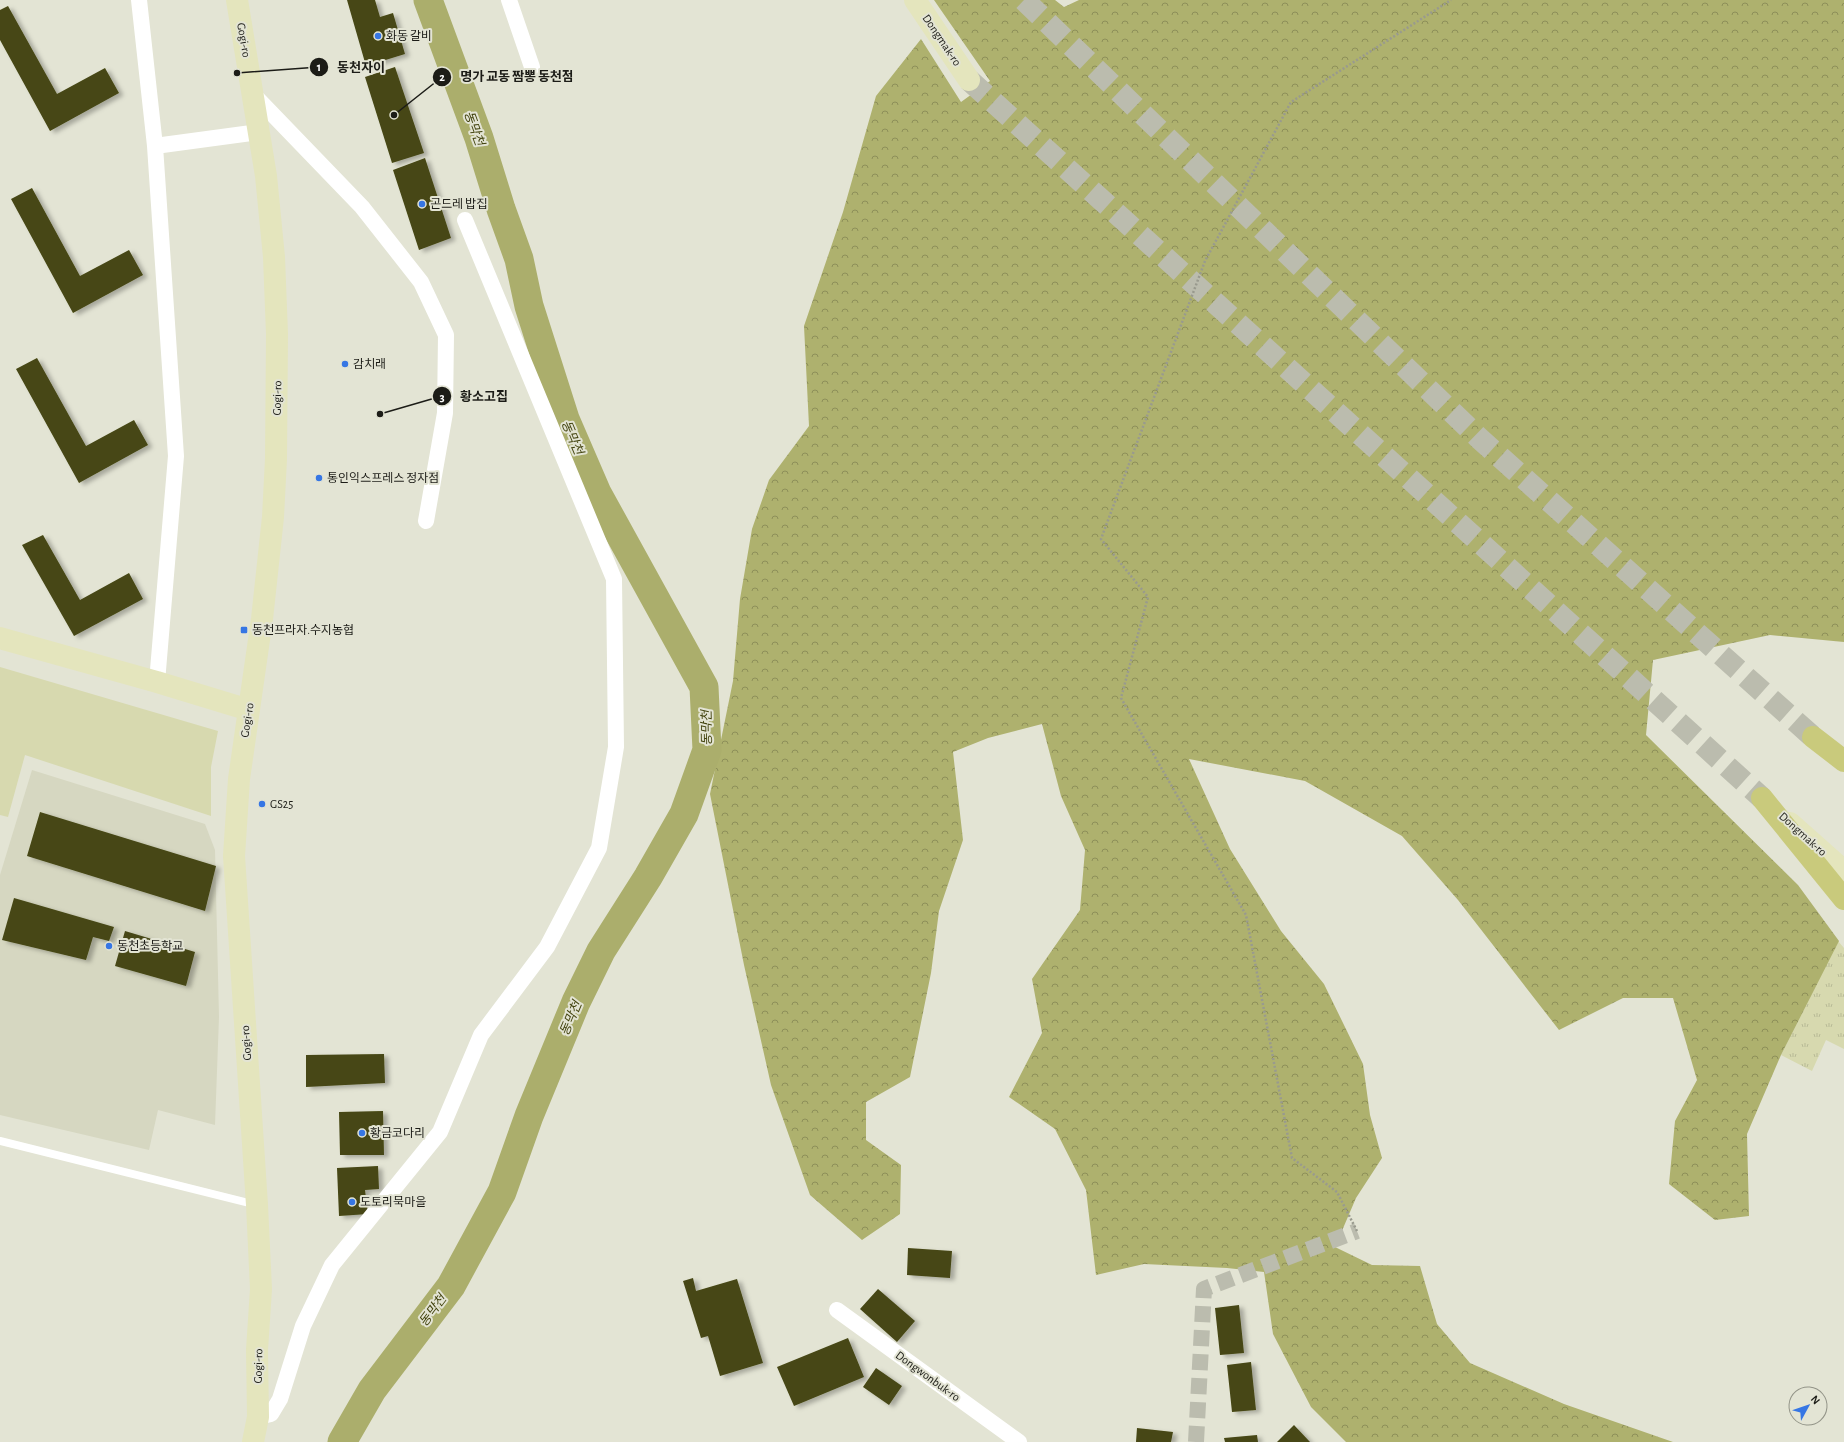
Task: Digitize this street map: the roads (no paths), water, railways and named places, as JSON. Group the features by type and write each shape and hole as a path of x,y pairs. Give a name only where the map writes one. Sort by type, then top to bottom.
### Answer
{"main road":[{"path":"1813,737 1844,761"},
{"path":"1762,798 1844,899"}],"street":[{"path":"139,0 155,146 176,456 157,682"},
{"name":"Gogi-ro","path":"236,0 254,95 266,176 274,257 277,334 276,459 270,545 262,619 239,779 234,856 257,1205 261,1289 258,1350 258,1417 253,1442"},
{"path":"509,0 532,67"},
{"name":"Dongmak-ro","path":"915,0 969,80"},
{"path":"254,95 372,220 421,282 446,335 445,413 426,521"},
{"path":"155,146 259,132"},
{"path":"258,1417 271,1414 280,1399 304,1326 332,1265 440,1132 481,1035 547,947 599,848 607,802 616,747 614,579 465,220"},
{"path":"0,638 157,682 249,710"},
{"path":"1813,737 1844,766"},
{"name":"Dongmak-ro","path":"1762,798 1844,871"},
{"name":"Dongwonbuk-ro","path":"837,1310 1018,1442"}],"lane":[{"path":"0,1142 257,1205"}],"waterway":[{"name":"동막천","path":"342,1442 372,1390 451,1286 502,1192 529,1116 576,1002 601,951 648,877 684,814 707,750 704,687 597,493 565,419 529,306 519,259 501,209 479,138 428,0"}],"tunnel":[{"path":"1024,0 1480,439 1813,737"},
{"path":"969,80 1762,798"},
{"path":"1196,1442 1204,1289 1357,1231"}],"place":[{"name":"화동 갈비","path":"378,36"},
{"name":"동천자이","path":"237,73"},
{"name":"명가 교동 짬뽕 동천점","path":"394,115"},
{"name":"곤드레 밥집","path":"422,204"},
{"name":"감치래","path":"345,364"},
{"name":"황소고집","path":"380,414"},
{"name":"통인익스프레스 정자점","path":"319,478"},
{"name":"동천프라자.수지농협","path":"244,630"},
{"name":"GS25","path":"262,804"},
{"name":"동천초등학교","path":"109,946"},
{"name":"황금코다리","path":"362,1133"},
{"name":"도토리묵마을","path":"352,1202"}]}
